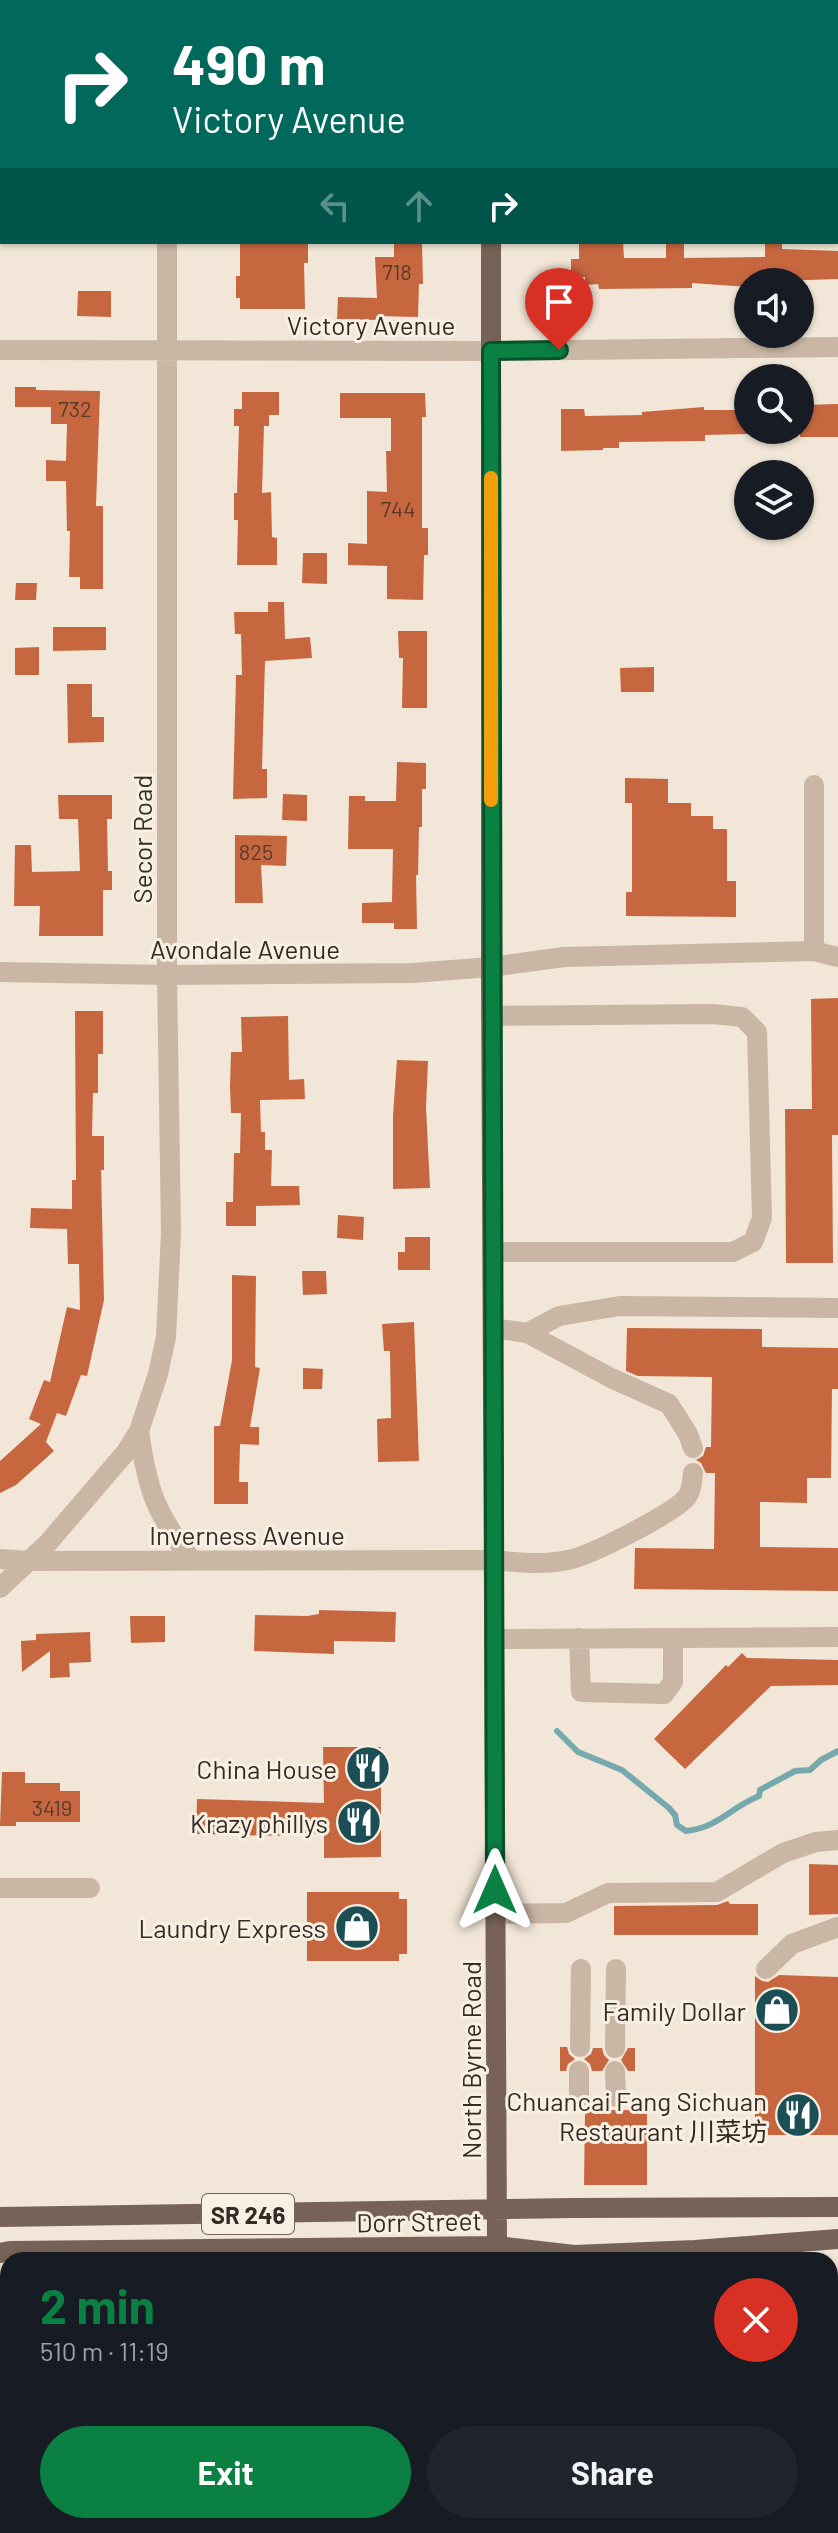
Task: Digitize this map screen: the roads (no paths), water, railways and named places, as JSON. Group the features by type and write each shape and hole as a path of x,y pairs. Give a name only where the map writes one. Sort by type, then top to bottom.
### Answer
{"main road":[{"name":"North Byrne Road","path":"491,244 497,2246"},
{"name":"Dorr Street","path":"0,2217 838,2207"},
{"name":"Dorr Street","path":"647,2252 838,2239"},
{"name":"Dorr Street","path":"5,2252 497,2246 548,2252"}],"street":[{"name":"Secor Road","path":"0,1588 30,1561 114,1469 139,1431 158,1374 166,1337 171,1233 167,975 167,244"},
{"name":"Victory Avenue","path":"0,350 491,351 838,347"},
{"path":"814,785 814,951"},
{"name":"Avondale Avenue","path":"0,972 167,975 412,973 564,957 814,951 838,957"},
{"path":"491,1016 713,1014 742,1017 757,1032 762,1218 753,1242 733,1252 493,1252"},
{"path":"527,1333 559,1316 620,1306 838,1308"},
{"path":"493,1328 527,1333 611,1378 669,1404 693,1448"},
{"name":"Secor Road","path":"139,1431 145,1476 152,1499 171,1534 191,1559"},
{"name":"Inverness Avenue","path":"0,1559 494,1560 528,1564 567,1560 586,1555 674,1508 691,1490 693,1473"},
{"path":"494,1639 838,1637"},
{"path":"579,1638 581,1692 664,1694 673,1682 673,1639"},
{"path":"495,1914 566,1913 608,1893 717,1892 783,1853 816,1842 838,1840"},
{"path":"0,1888 90,1888"},
{"path":"766,1969 792,1944 838,1927"},
{"path":"580,2047 581,1969"},
{"path":"615,2048 616,1969"},
{"path":"579,2071 579,2097"},
{"path":"615,2071 616,2097"}],"waterway":[{"path":"557,1731 578,1752 622,1770 669,1808 675,1815 677,1825 686,1831 716,1822 759,1796 760,1790 795,1771 810,1770 838,1751"}],"place":[{"name":"China House","path":"368,1768"},
{"name":"Krazy phillys","path":"359,1822"},
{"name":"Laundry Express","path":"357,1927"},
{"name":"Family Dollar","path":"777,2010"},
{"name":"Chuancai Fang Sichuan Restaurant 川菜坊","path":"798,2115"}]}
